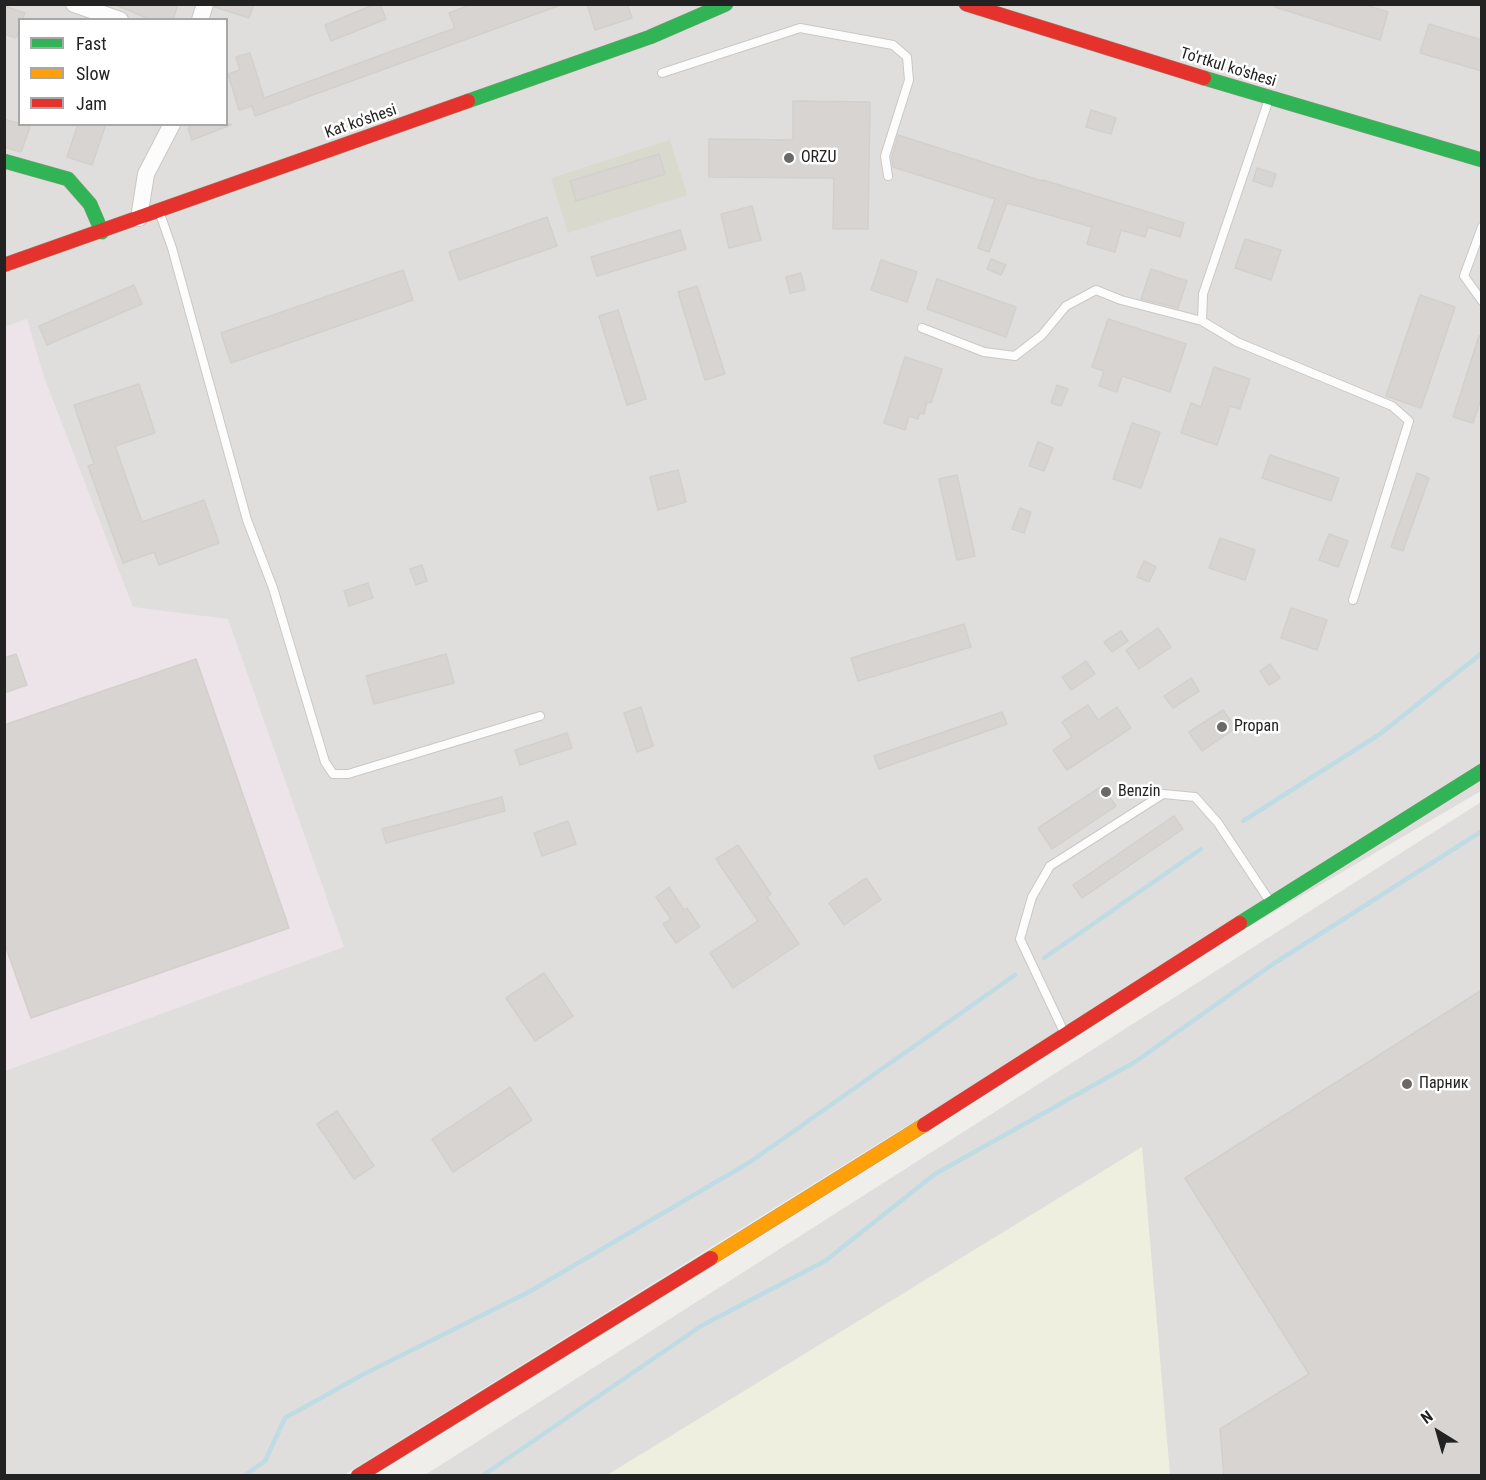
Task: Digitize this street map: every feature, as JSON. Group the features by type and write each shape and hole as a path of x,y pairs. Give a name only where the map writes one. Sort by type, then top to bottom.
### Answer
{"main road":[{"name":"Kat ko'shesi","path":"4,265 639,41 726,4"},
{"name":"To'rtkul ko'shesi","path":"966,4 1269,98 1482,160"},
{"path":"4,161 68,178 90,204 102,232"},
{"path":"358,1476 1066,1036 1271,903 1482,771"}],"street":[{"path":"74,4 114,18"},
{"path":"139,218 146,174 171,126"}],"lane":[{"path":"662,73 800,28 892,45 907,57 909,80 885,156 888,176"},
{"path":"1203,321 1203,294 1269,98"},
{"path":"159,211 172,248 247,520 273,588 325,762 333,774 348,774 540,716"},
{"path":"1482,227 1464,276 1482,301"},
{"path":"922,328 984,352 1015,356 1042,335 1066,306 1096,290 1121,300 1203,321 1237,342 1392,406 1409,421 1353,600"},
{"path":"1066,1036 1020,939 1032,897 1050,866 1163,794 1195,797 1218,823 1271,903"}],"shaded area":[{"path":"5,5 1481,5 1481,791 892,1135 344,1475 5,1476"},
{"path":"670,140 687,195 568,233 551,178"},
{"path":"27,319 44,377 133,607 228,619 344,947 5,1071 4,327"},
{"path":"1481,802 1481,1475 425,1475"}],"green space":[{"path":"1142,1147 1170,1475 607,1475"}],"building":[{"path":"114,4 178,4 174,18 146,18"},
{"path":"215,4 254,4 249,18 215,7"},
{"path":"380,4 386,19 331,41 325,25"},
{"path":"472,4 558,4 558,6 255,116 252,106 239,110 228,74 240,70 236,57 250,53 264,98 455,28 449,13"},
{"path":"587,4 627,4 632,18 595,30"},
{"path":"1275,4 1363,4 1388,12 1380,40 1275,7"},
{"path":"4,6 25,13 23,18 18,18 16,38 4,34"},
{"path":"1429,24 1482,40 1482,71 1420,53"},
{"name":"ORZU","path":"793,101 870,102 868,229 833,229 834,178 709,177 709,139 793,140"},
{"path":"1091,110 1116,118 1111,134 1086,127"},
{"path":"4,119 18,123 18,126 30,127 21,152 4,147"},
{"path":"231,124 231,125 192,140 188,128"},
{"path":"77,126 105,126 92,165 67,157"},
{"path":"898,135 1184,223 1180,237 1148,227 1145,237 1121,230 1115,252 1087,244 1092,227 1007,203 989,252 978,248 995,199 893,167 892,157"},
{"path":"659,154 665,174 576,201 570,181"},
{"path":"1257,168 1276,174 1272,187 1253,181"},
{"path":"752,206 761,240 729,248 721,214"},
{"path":"547,217 557,246 459,280 449,252"},
{"path":"680,230 686,249 597,276 591,257"},
{"path":"1245,239 1281,250 1271,280 1235,268"},
{"path":"991,259 1006,265 1001,275 987,269"},
{"path":"881,260 917,272 907,302 871,290"},
{"path":"1151,269 1187,281 1178,308 1141,299"},
{"path":"403,270 413,300 231,363 221,333"},
{"path":"801,273 805,290 790,293 786,277"},
{"path":"937,279 1016,307 1006,337 927,309"},
{"path":"134,285 142,304 47,345 39,326"},
{"path":"697,286 725,374 705,380 678,292"},
{"path":"1420,295 1455,307 1421,408 1386,396"},
{"path":"618,310 646,399 627,405 599,316"},
{"path":"1108,319 1186,344 1170,392 1122,376 1117,392 1099,386 1104,371 1092,367"},
{"path":"1479,336 1482,336 1482,396 1473,423 1453,417"},
{"path":"905,357 942,369 931,403 927,402 924,414 920,413 918,419 909,416 905,430 884,423"},
{"path":"1214,367 1250,379 1240,409 1230,406 1217,445 1181,433 1191,403 1201,407"},
{"path":"139,384 155,433 115,446 142,522 204,500 219,543 159,565 154,552 123,563 88,466 94,464 74,405"},
{"path":"1057,385 1068,389 1061,406 1051,403"},
{"path":"1132,423 1160,432 1141,488 1113,479"},
{"path":"1038,442 1053,448 1044,471 1029,466"},
{"path":"1270,455 1339,478 1331,501 1262,478"},
{"path":"678,470 686,502 658,510 650,477"},
{"path":"1417,473 1429,478 1403,551 1391,547"},
{"path":"957,475 975,556 957,560 939,479"},
{"path":"1020,508 1031,512 1024,533 1012,529"},
{"path":"1329,534 1348,541 1338,567 1319,560"},
{"path":"1220,538 1255,550 1245,580 1209,568"},
{"path":"1144,561 1156,567 1149,582 1137,577"},
{"path":"422,565 427,581 416,585 410,569"},
{"path":"368,583 373,598 349,606 344,591"},
{"path":"1291,608 1327,620 1317,650 1281,638"},
{"path":"964,624 971,647 858,681 851,658"},
{"path":"1158,628 1171,647 1139,669 1126,650"},
{"path":"1121,631 1128,641 1112,652 1104,642"},
{"path":"16,654 27,685 4,693 4,658"},
{"path":"446,654 454,683 374,704 366,676"},
{"path":"196,659 289,928 31,1018 4,942 4,725"},
{"path":"1086,661 1095,674 1071,690 1062,677"},
{"path":"1270,664 1280,678 1269,685 1260,671"},
{"path":"1191,678 1199,691 1173,708 1164,696"},
{"path":"1088,705 1098,720 1117,707 1131,728 1067,770 1053,750 1072,737 1062,722"},
{"path":"641,707 653,746 637,752 624,713"},
{"path":"1223,710 1236,728 1202,751 1189,732"},
{"path":"1002,712 1007,724 879,769 874,756"},
{"path":"567,733 572,748 520,765 515,750"},
{"path":"1102,786 1116,806 1052,849 1038,828"},
{"path":"502,797 505,811 386,843 382,829"},
{"path":"1174,816 1183,829 1082,898 1073,885"},
{"path":"568,821 576,844 542,856 534,833"},
{"path":"738,845 771,894 767,897 799,944 733,988 710,953 758,921 716,859"},
{"path":"866,878 881,900 844,925 829,903"},
{"path":"669,887 684,910 687,908 700,927 676,943 663,924 671,919 656,897"},
{"path":"544,973 573,1016 535,1041 506,998"},
{"name":"Парник","path":"1482,990 1482,1476 1224,1476 1220,1429 1309,1374 1185,1178"},
{"path":"510,1087 532,1120 453,1172 432,1139"},
{"path":"337,1111 374,1166 354,1179 317,1124"}],"waterway":[{"path":"1243,821 1380,734 1482,653"},
{"path":"482,1476 701,1326 825,1261 935,1174 1135,1062 1273,964 1482,831"},
{"path":"1044,958 1201,849"},
{"path":"244,1476 265,1461 285,1418 364,1374 527,1293 750,1162 1015,975"}],"traffic: fast":[{"path":"468,101 650,37 726,4"},
{"path":"1204,78 1482,160"},
{"path":"4,161 68,179 90,204 102,232"},
{"path":"1240,923 1482,771"}],"traffic: slow":[{"path":"711,1258 924,1125"}],"traffic: jam":[{"path":"966,4 1204,78"},
{"path":"4,265 468,101"},
{"path":"924,1125 1240,923"},
{"path":"358,1476 711,1258"}],"place":[{"name":"ORZU","path":"789,158"},
{"name":"Propan","path":"1222,727"},
{"name":"Benzin","path":"1106,792"},
{"name":"Парник","path":"1407,1084"}]}
